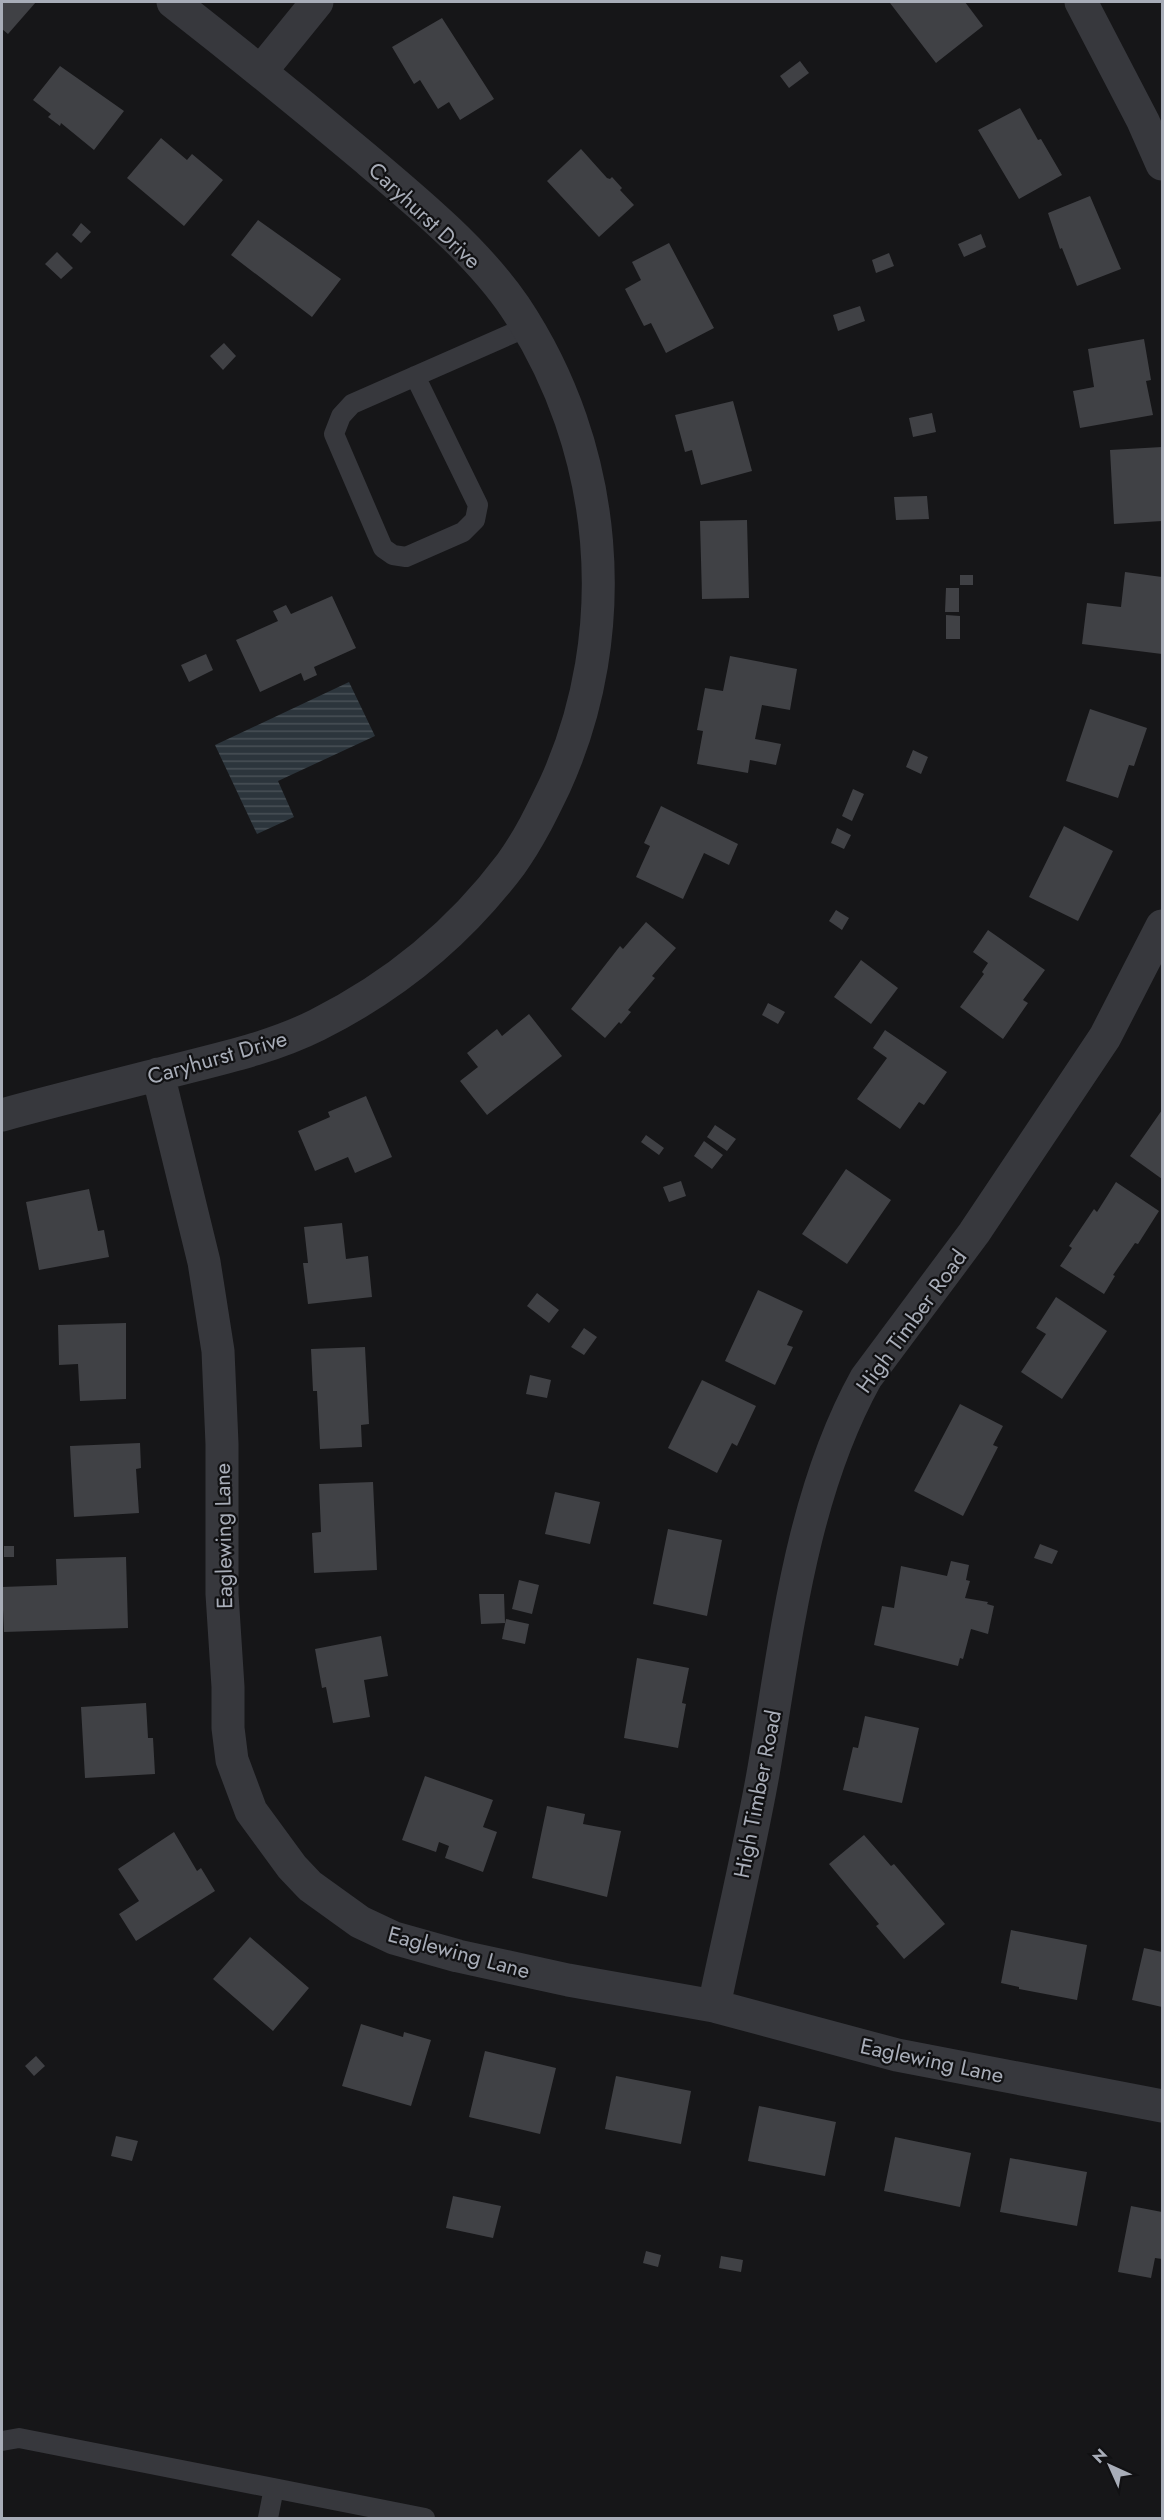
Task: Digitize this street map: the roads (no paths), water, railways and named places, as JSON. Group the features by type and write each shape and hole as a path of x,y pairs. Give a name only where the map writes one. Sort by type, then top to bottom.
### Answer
{"street":[{"name":"Caryhurst Drive","path":"2,1115 250,1051 272,1043 314,1026 384,987 420,960 472,909 510,864 545,805 577,729 593,661 598,602 598,536 592,499 571,419 555,381 513,304 450,232 261,71 173,2"},
{"path":"261,71 316,2"},
{"path":"1081,2 1143,121 1162,164"},
{"name":"High Timber Road","path":"714,2006 762,1777 805,1543 827,1468 852,1402 866,1378 974,1233 1105,1037 1162,926"},
{"name":"Eaglewing Lane","path":"158,1074 204,1262 218,1351 222,1443 222,1594 228,1728 232,1760 251,1810 292,1867 310,1886 360,1922 394,1938 458,1956 568,1980 714,2006 897,2055 1162,2106"}],"lane":[{"path":"415,376 478,505 475,520 463,532 406,557 393,555 383,548 334,434 341,416 352,404 415,376 527,327"},
{"path":"2,2441 19,2438 425,2518"},
{"path":"268,2518 274,2488"}]}
